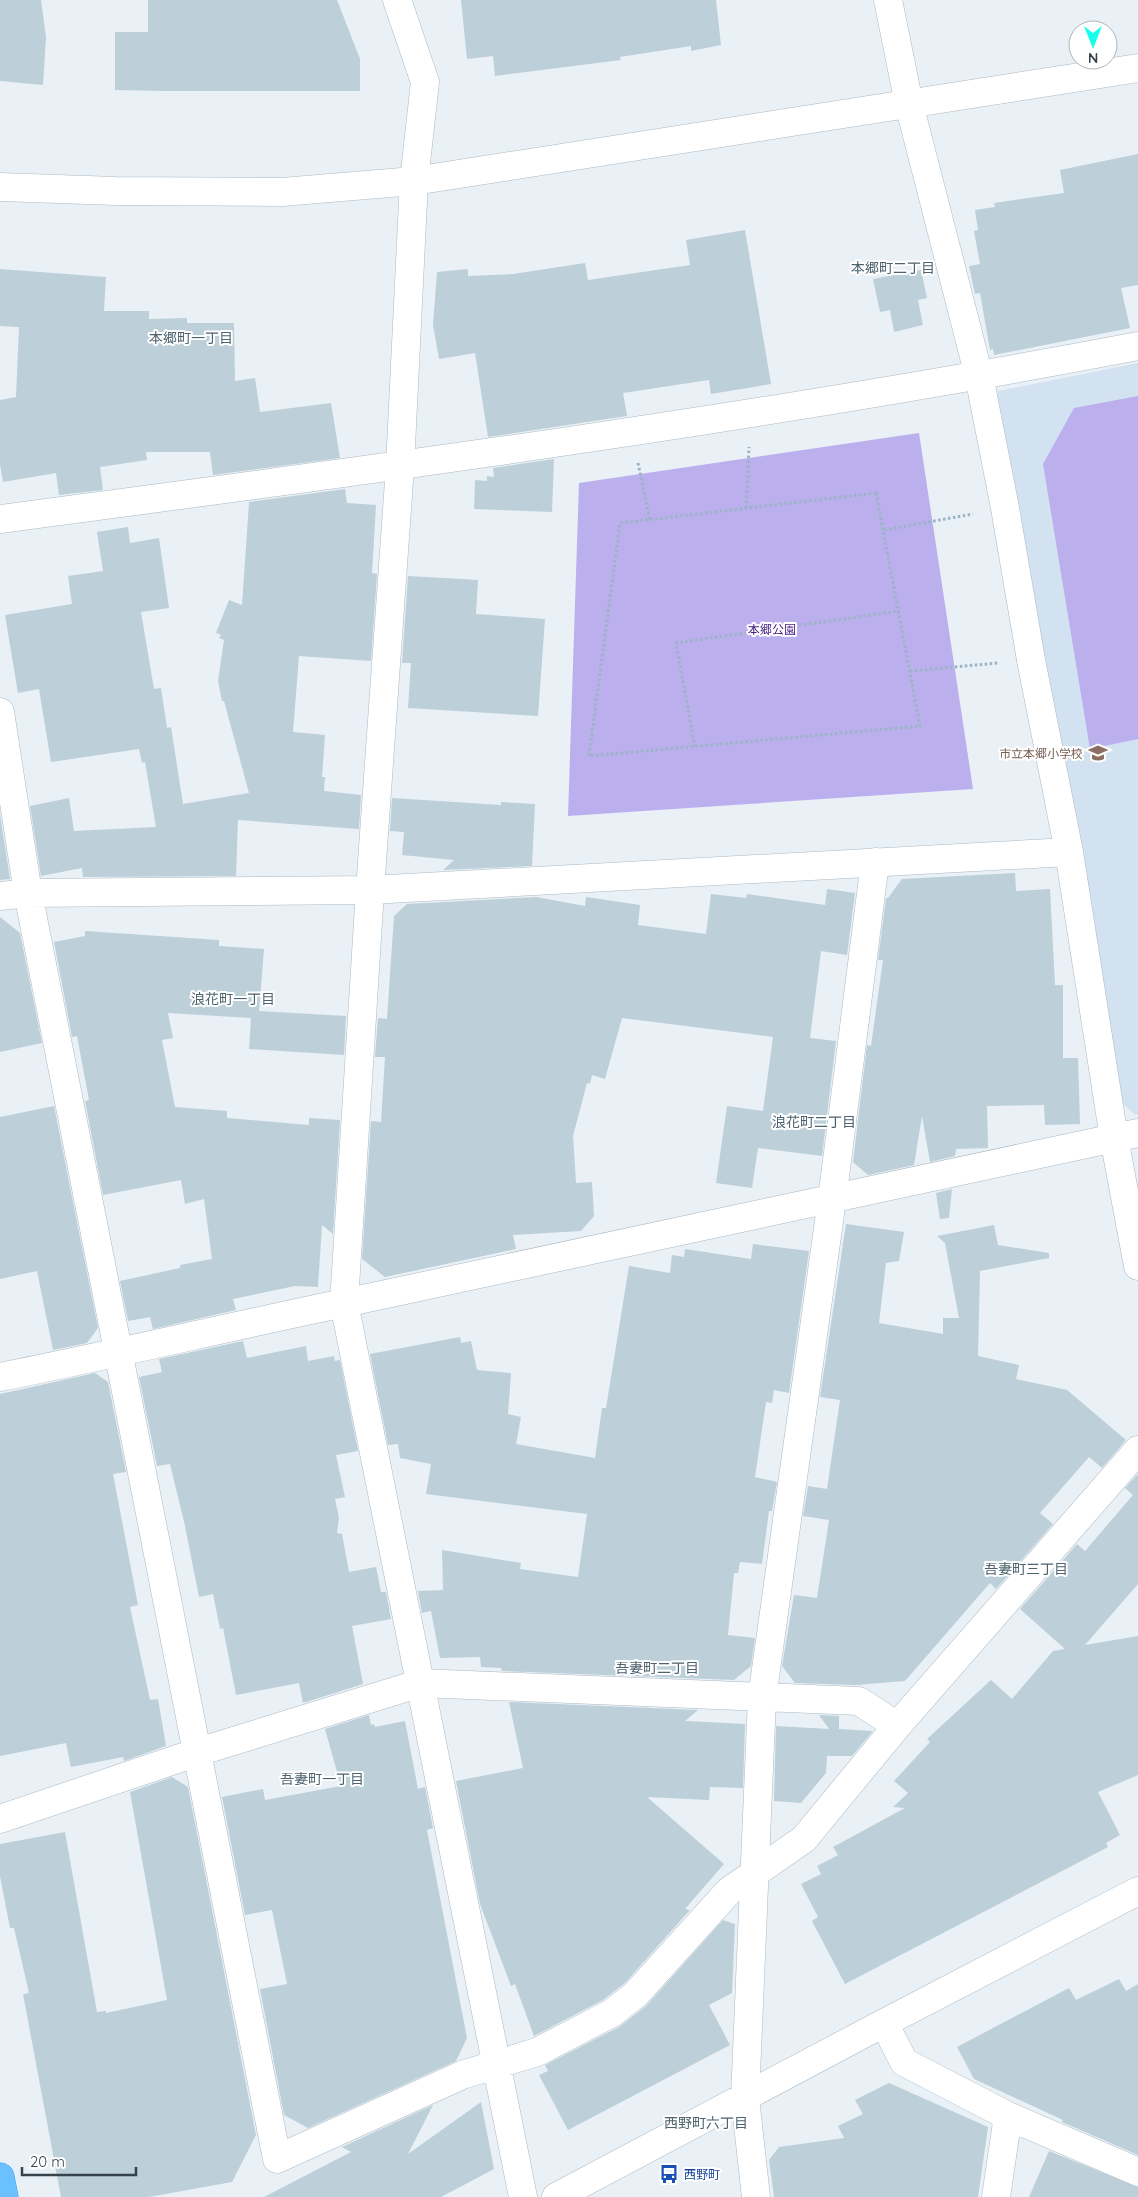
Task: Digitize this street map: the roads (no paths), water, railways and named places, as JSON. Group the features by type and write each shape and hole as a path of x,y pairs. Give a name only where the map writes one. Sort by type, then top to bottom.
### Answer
{"highway":[{"path":"0,2177 4,2197"}],"street":[{"path":"397,0 425,82 414,181 400,467 370,890 344,1303 523,2197"},
{"path":"888,0 909,104 979,376 1005,508 1031,660 1126,1136 1138,1266"},
{"path":"0,187 116,191 282,192 414,181 1138,68"},
{"path":"0,519 400,467 979,376 1138,346"},
{"path":"0,712 28,893 277,2158 462,2075 496,2063 537,2052 612,2013 636,1994 729,1891 804,1839 896,1726 1138,1450"},
{"path":"0,896 28,893 370,890 1069,852"},
{"path":"756,2197 745,2098 762,1698 832,1200 876,862"},
{"path":"0,1377 120,1353 344,1303 1126,1136"},
{"path":"0,1820 198,1752 420,1683 860,1702 896,1726"},
{"path":"556,2197 1138,1891"},
{"path":"884,2023 904,2062 1008,2116 1138,2172"},
{"path":"996,2197 1008,2116"}],"place":[{"name":"市立本郷小学校","path":"1098,753"},
{"name":"西野町","path":"669,2174"}],"district":[{"name":"本郷町二丁目","path":"893,268"},
{"name":"本郷町一丁目","path":"191,338"},
{"name":"浪花町一丁目","path":"233,999"},
{"name":"浪花町二丁目","path":"814,1122"},
{"name":"吾妻町三丁目","path":"1026,1569"},
{"name":"吾妻町二丁目","path":"657,1668"},
{"name":"吾妻町一丁目","path":"322,1779"},
{"name":"西野町六丁目","path":"706,2123"}],"park label":[{"name":"本郷公園","path":"772,629"}]}
